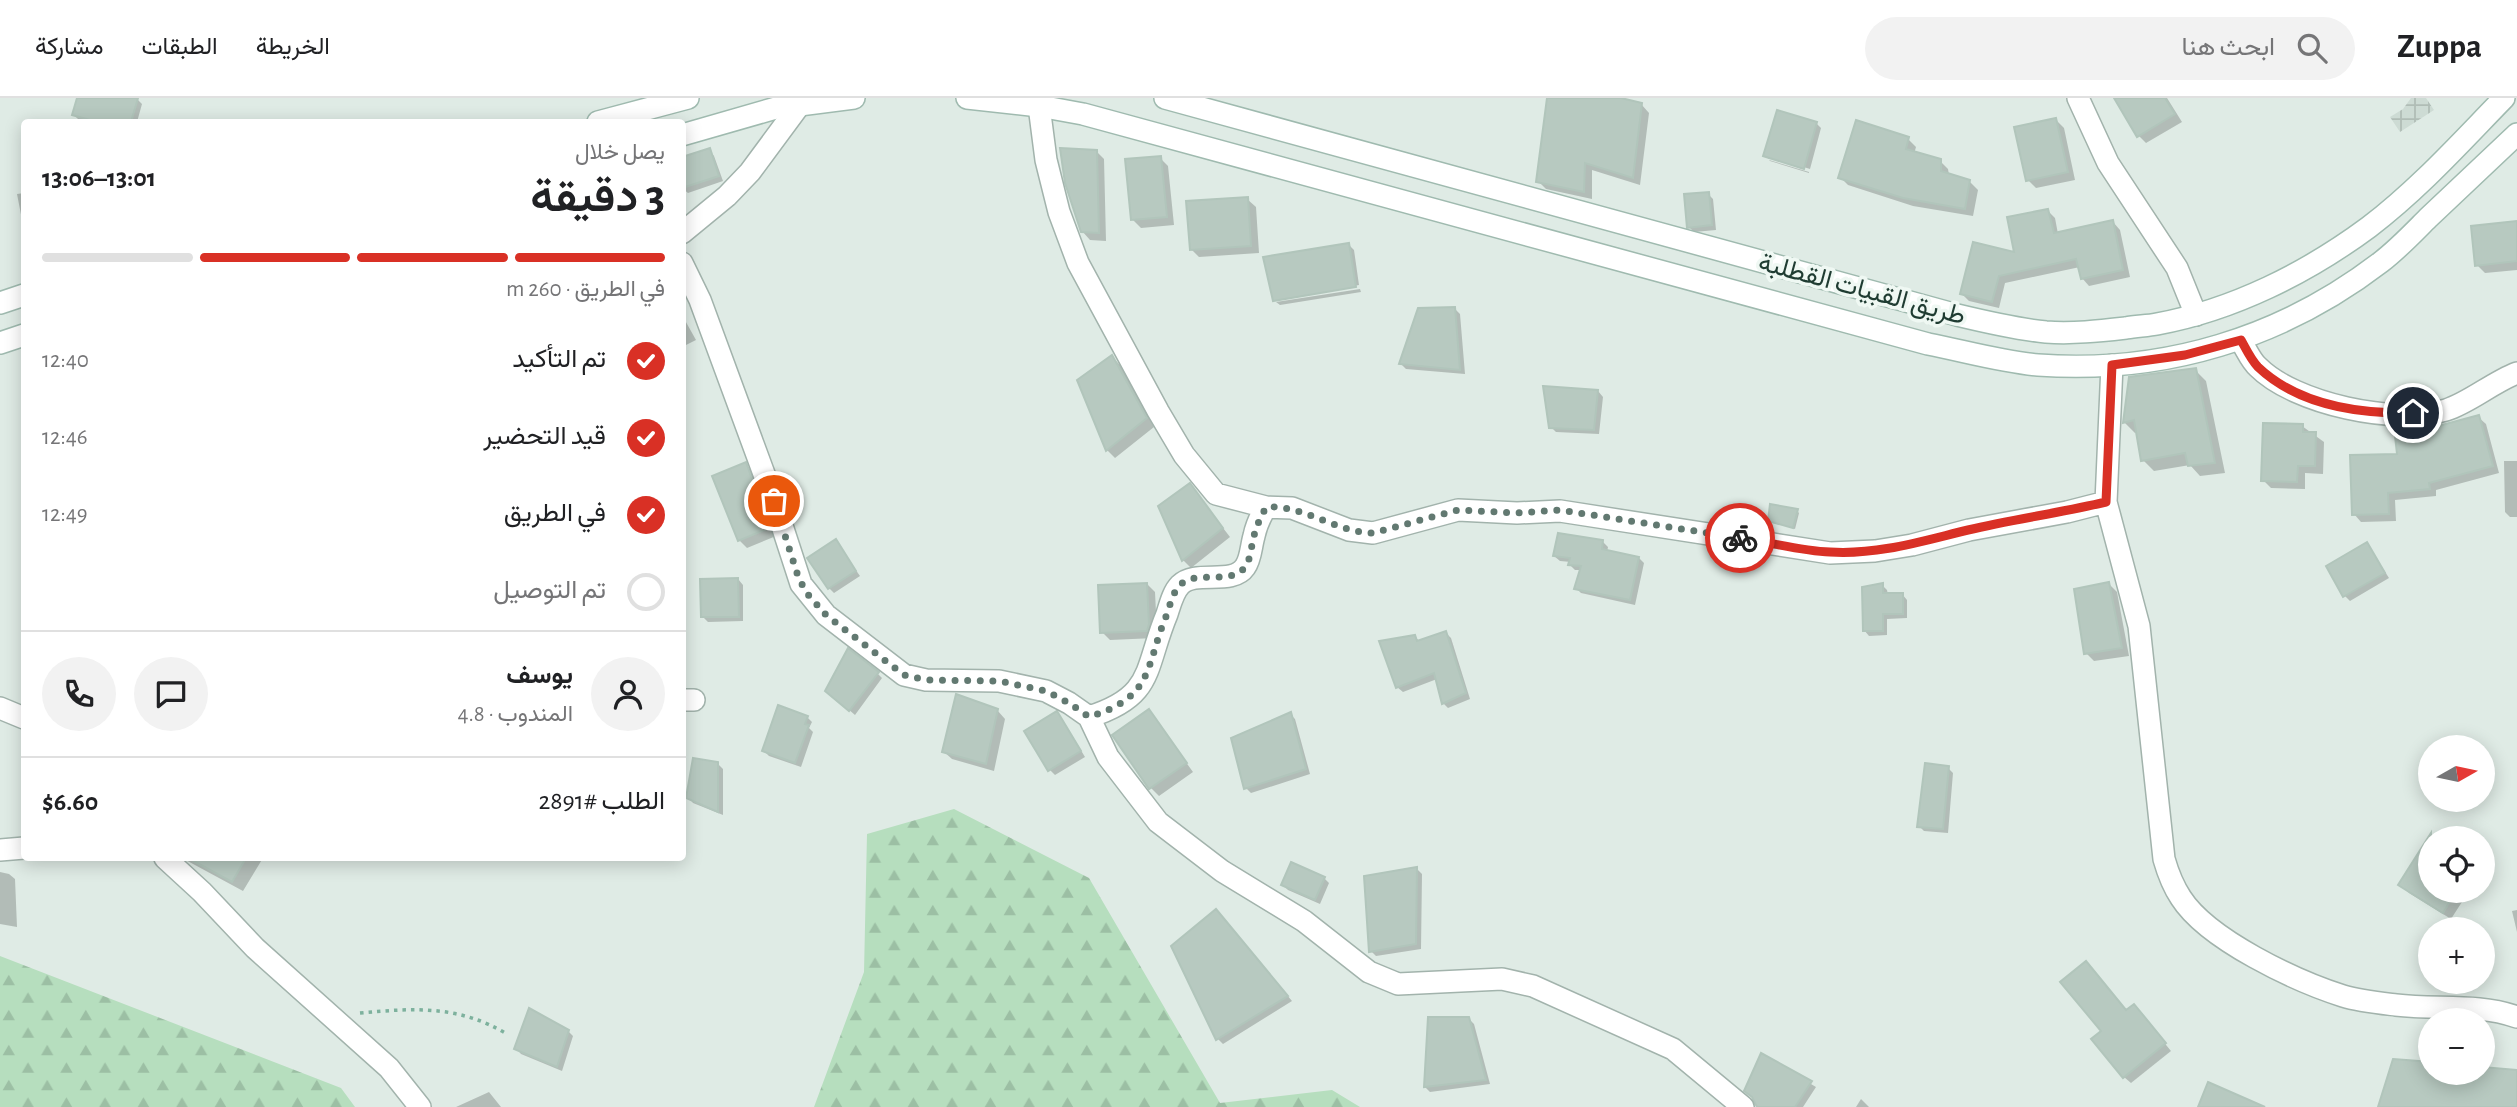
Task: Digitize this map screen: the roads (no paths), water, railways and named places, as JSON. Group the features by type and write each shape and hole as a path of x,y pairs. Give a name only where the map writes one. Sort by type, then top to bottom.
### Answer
{"street":[{"path":"609,119 688,98"},
{"path":"686,134 776,108 854,98"},
{"path":"967,98 1083,114 1915,340 2036,365 2112,365 2185,355 2241,340 2277,326 2314,308 2384,260 2517,134"},
{"name":"طريق القبيات القطلبة","path":"1166,98 1957,315 2003,326 2047,332 2089,332 2156,325 2196,315 2266,288 2311,264 2369,227 2408,194 2504,98"},
{"path":"2078,98 2108,163 2177,268 2196,315"},
{"path":"686,230 727,196 750,172 801,103"},
{"path":"1039,106 1046,160 1059,212 1078,263 1184,455 1216,494 1266,507 1292,508 1349,530 1373,533 1458,510 1517,513 1560,510 1837,552 1874,551 1912,545 1969,530 2106,502"},
{"path":"686,271 700,300 774,501 801,584 826,615 904,675 926,680 999,681 1046,691 1069,703 1089,717 1108,757 1158,822 1222,871 1304,920 1369,972 1398,984 1502,979 1533,986 1673,1049 1743,1107"},
{"path":"0,303 21,296"},
{"path":"1996,358 2003,326"},
{"path":"2241,340 2256,366 2285,388 2312,399 2384,414 2445,410 2517,373"},
{"path":"2112,365 2106,502 2139,625 2164,859 2170,878 2182,900 2207,926 2236,947 2344,996 2397,1005 2477,1008 2517,1017"},
{"path":"1089,717 1122,704 1140,688 1146,679 1158,636 1178,587 1190,580 1237,574 1246,566 1259,520 1266,507"},
{"path":"0,708 21,717"},
{"path":"0,850 21,848"},
{"path":"168,861 255,948 389,1068 420,1107"}]}
